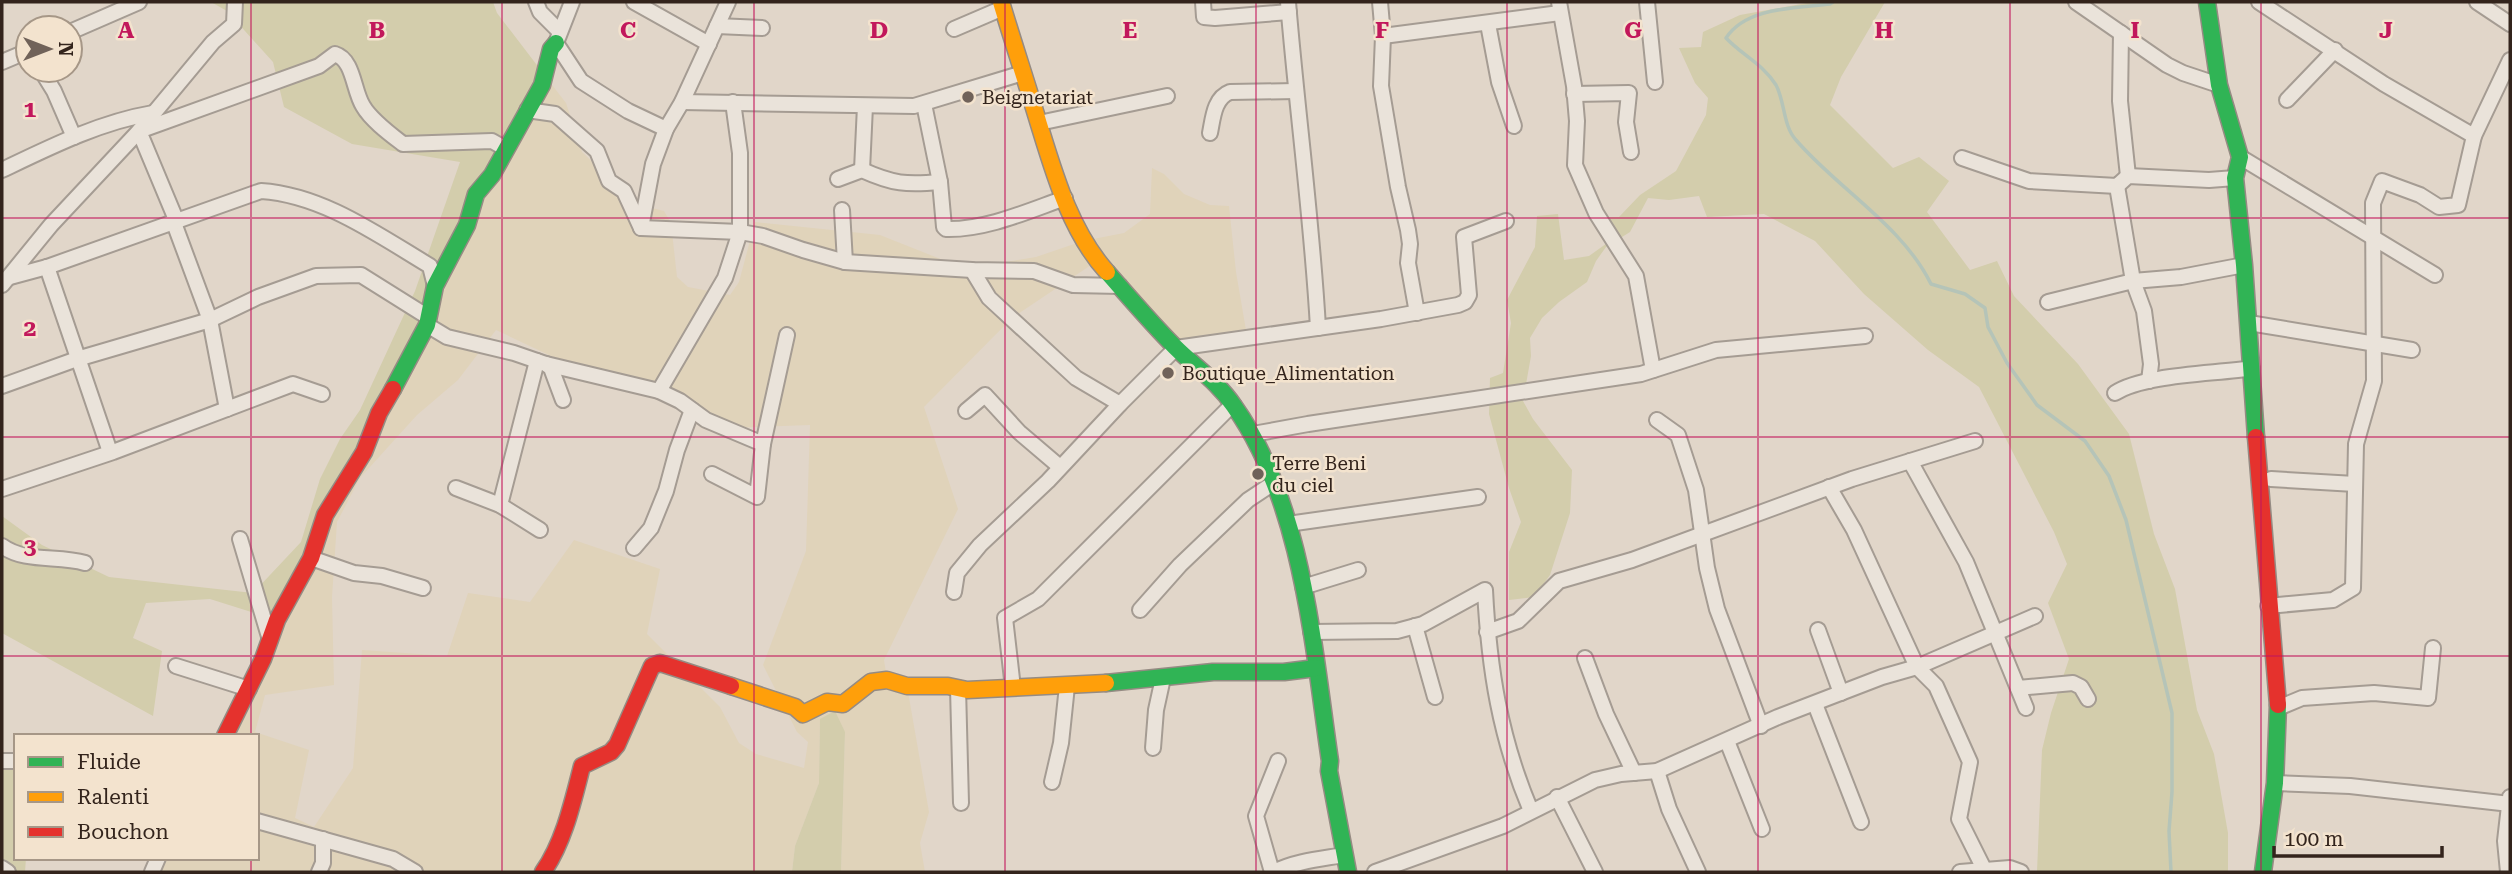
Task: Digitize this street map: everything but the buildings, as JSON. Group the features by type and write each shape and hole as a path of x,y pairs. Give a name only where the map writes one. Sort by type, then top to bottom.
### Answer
{"street":[{"path":"84,26 139,2"},
{"path":"6,281 51,225 139,131 212,42 234,23 235,2"},
{"path":"536,2 554,45 581,81 628,111 666,129"},
{"path":"226,734 249,690 291,593 311,558 325,515 363,452 379,412 410,361 427,321 435,286 467,225 476,194 492,175 542,85 554,45 572,2"},
{"path":"634,2 709,44"},
{"path":"641,228 653,164 666,129 682,102 728,2"},
{"path":"1203,2 1204,17 1215,18 1289,7 1318,328"},
{"path":"1380,2 1383,36 1381,86 1408,230 1408,263 1417,313"},
{"path":"1647,2 1655,82"},
{"path":"2076,2 2183,73 2219,85"},
{"path":"2207,2 2219,85 2240,157 2235,178 2249,323 2268,606 2278,708 2275,783 2263,872"},
{"path":"2259,2 2384,85 2474,136"},
{"path":"2477,2 2510,24"},
{"path":"954,29 1002,5 1039,123 1075,224 1097,261 1175,348 1214,382 1233,404 1253,435 1275,482 1303,587 1329,771 1348,872"},
{"path":"1383,36 1488,23 1560,8 1577,121 1575,165 1596,212 1636,276 1653,370"},
{"path":"1488,23 1499,82 1514,127"},
{"path":"717,26 762,28"},
{"path":"2121,33 2120,101 2128,176"},
{"path":"2287,100 2335,50"},
{"path":"139,131 308,70 335,54 348,63 363,107 403,144 492,141 506,149"},
{"path":"2268,606 2333,600 2353,588 2356,444 2374,381 2374,203 2382,181 2420,195 2439,207 2458,205 2474,136 2510,60"},
{"path":"682,102 788,106 925,104 1023,73"},
{"path":"50,84 74,137"},
{"path":"1210,133 1214,114 1223,94 1296,91"},
{"path":"1574,94 1629,93 1626,122 1631,152"},
{"path":"1039,123 1167,96"},
{"path":"659,391 725,278 740,232 740,153 733,102"},
{"path":"925,104 946,229 966,228 1065,198"},
{"path":"862,170 866,106"},
{"path":"527,110 555,114 597,151 609,181 624,191 641,228"},
{"path":"2,170 121,119 153,113"},
{"path":"139,131 176,222 211,320 228,409"},
{"path":"2240,157 2435,275"},
{"path":"1962,158 2029,181 2117,186 2128,176 2209,180 2235,178"},
{"path":"838,179 862,170 887,182 940,182"},
{"path":"2117,186 2133,281 2144,311 2151,364 2149,381"},
{"path":"6,281 261,191 282,192 303,198 366,229 430,266 435,286"},
{"path":"842,210 845,262"},
{"path":"954,592 957,573 980,545 1048,481 1175,348 1417,313 1465,302 1469,295 1464,237 1506,220"},
{"path":"641,228 740,232 763,236 845,262 1034,271 1073,285 1120,286"},
{"path":"2048,302 2133,281 2181,277 2244,265"},
{"path":"47,267 110,453"},
{"path":"972,270 989,298 1076,378 1120,404"},
{"path":"2,386 77,359 211,320 258,297 316,276 361,275 447,337 659,391 706,420 763,444"},
{"path":"2249,323 2412,349"},
{"path":"712,474 757,496 763,444 787,335"},
{"path":"1253,435 1308,424 1641,374 1716,350 1865,336"},
{"path":"541,362 551,369 564,400"},
{"path":"500,505 541,362"},
{"path":"2115,393 2125,386 2149,381 2252,369"},
{"path":"2,489 110,453 293,384 322,394"},
{"path":"966,411 985,396 1019,432 1060,467"},
{"path":"1013,688 1005,618 1046,591 1208,426 1233,404"},
{"path":"634,548 651,528 692,410"},
{"path":"1657,420 1678,435 1696,490 1707,568 1717,609 1761,726"},
{"path":"1488,632 1518,621 1559,581 1632,560 1829,487 1975,441"},
{"path":"1910,461 1966,562 2026,708"},
{"path":"2271,479 2355,484"},
{"path":"1140,610 1180,565 1216,533 1248,499 1275,482"},
{"path":"1829,487 1854,530 1917,667 1936,686 1970,762 1959,819 1985,871"},
{"path":"456,488 500,505 540,530"},
{"path":"1288,524 1478,496"},
{"path":"240,539 270,640"},
{"path":"2,546 11,553 24,556 85,562"},
{"path":"311,558 354,573 382,576 423,588"},
{"path":"1303,587 1357,570"},
{"path":"1311,632 1397,631 1415,626 1465,603 1485,590 1501,726 1531,811"},
{"path":"1375,872 1503,826 1595,780 1657,771 1841,693 1917,667 2035,616"},
{"path":"1415,626 1435,696"},
{"path":"1818,630 1841,693"},
{"path":"2278,708 2302,698 2374,693 2428,698 2433,648"},
{"path":"1586,658 1606,714 1634,773"},
{"path":"543,872 550,862 572,806 582,766 611,752 617,745 652,666 660,663 795,707 803,714 827,702 843,704 871,682 887,680 908,687 948,685 967,690 1067,686 1213,672 1284,672 1316,668"},
{"path":"176,666 249,690"},
{"path":"1153,748 1156,709 1163,678"},
{"path":"2018,688 2073,683 2081,687 2088,699"},
{"path":"1052,782 1061,743 1067,686"},
{"path":"958,688 961,803"},
{"path":"1815,704 1861,822"},
{"path":"1727,741 1762,829"},
{"path":"1278,761 1256,816 1273,872 1307,861 1344,855"},
{"path":"1657,771 1669,809 1698,872"},
{"path":"2275,783 2350,786 2510,804"},
{"path":"2508,872 2505,842 2510,796"},
{"path":"1557,797 1595,872"},
{"path":"259,822 393,859 415,872"},
{"path":"319,872 323,863 323,839"},
{"path":"2,868 8,872"},
{"path":"1960,872 2010,869 2021,872"}],"shaded area":[{"path":"211,2 493,2 497,13 546,77 506,148 277,620 210,599 146,603 133,638 162,651 153,716 2,633 2,516 42,545 109,577 253,593 301,542 320,479 340,439 360,410 415,291 460,162 352,144 284,107 273,62 227,11"},
{"path":"1812,2 1885,2 1841,77 1830,105 1893,168 1919,157 1949,181 1927,212 1970,270 1997,261 2014,296 2078,364 2129,434 2154,534 2175,589 2197,710 2214,754 2228,833 2228,872 2037,872 2042,750 2069,659 2048,603 2067,564 2054,532 1979,387 1928,350 1864,294 1815,241 1764,214 1707,217 1699,196 1669,200 1648,198 1630,232 1606,247 1596,261 1587,282 1542,318 1530,338 1531,356 1523,401 1533,419 1572,470 1570,513 1550,575 1534,597 1509,600 1509,552 1521,522 1489,414 1490,378 1503,373 1511,323 1507,300 1535,247 1537,216 1558,214 1564,260 1589,256 1610,241 1602,217 1619,217 1640,195 1676,171 1706,115 1708,98 1695,83 1679,48 1701,47 1703,32 1740,15"},
{"path":"546,77 566,103 582,152 648,207 664,211 671,223 677,277 688,287 730,295 739,282 755,222 880,235 948,262 993,264 1036,257 1083,241 1124,233 1150,214 1152,168 1164,174 1184,194 1210,205 1229,206 1236,272 1247,336 1176,348 1097,261 1012,318 924,407 958,509 884,660 887,679 907,686 929,812 920,843 925,872 841,872 845,732 820,720 819,783 795,846 792,872 153,872 158,860 259,860 259,734 222,734 418,327","holes":["496,330 602,380 677,393 731,428 810,425 806,551 763,665 797,732 808,742 804,768 756,754 739,743 720,707 647,634 660,569 574,540 530,602 468,593 447,656 362,650 353,768 314,827 295,818 309,750 255,732 265,695 334,685 332,597 337,522 360,478 417,415 458,380"]},
{"path":"835,711 845,732 841,872 792,872 795,846 819,783 820,719"},
{"path":"2,758 14,770 14,860 26,860 25,872 2,872"}],"waterway":[{"path":"1833,2 1759,15 1746,20 1726,38 1765,71 1776,85 1789,128 1796,140 1887,225 1919,263 1931,284 1965,294 1985,308 1988,327 2007,363 2037,405 2085,441 2109,476 2126,520 2172,713 2169,831 2171,872"}],"traffic: fast":[{"path":"2207,2 2219,85 2240,157 2235,178 2256,437"},
{"path":"393,389 427,325 435,286 467,225 476,194 492,175 542,85 551,49 556,43"},
{"path":"1107,272 1166,338 1228,397 1257,444 1276,486 1302,577 1330,761 1329,771 1348,872"},
{"path":"1106,683 1213,672 1284,672 1316,668"},
{"path":"2263,872 2275,783 2278,705"}],"traffic: slow":[{"path":"1001,2 1065,201 1083,238 1107,272"},
{"path":"731,686 795,707 803,714 827,702 843,704 871,682 887,680 907,686 948,686 967,690 1106,683"}],"traffic: jam":[{"path":"226,734 263,659 277,620 311,558 325,515 364,452 379,413 393,389"},
{"path":"2256,437 2278,705"},
{"path":"543,872 562,835 582,766 611,752 617,745 652,666 660,663 731,686"}],"place":[{"name":"Beignetariat","path":"968,97"},
{"name":"Boutique_Alimentation","path":"1168,373"},
{"name":"Terre Beni du ciel","path":"1258,474"}]}
